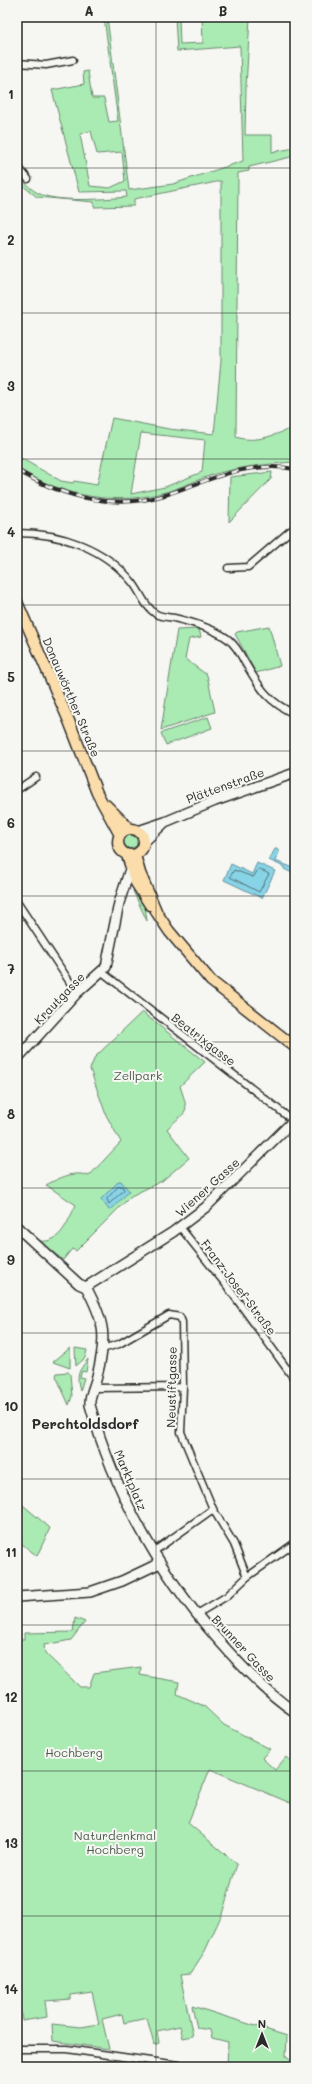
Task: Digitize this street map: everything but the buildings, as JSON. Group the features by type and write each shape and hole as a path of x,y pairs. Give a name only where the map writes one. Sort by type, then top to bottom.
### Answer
{"main road":[{"name":"Donauwörther Straße","path":"17,602 69,721 102,803 120,835"},
{"name":"Plättenstraße","path":"134,830 165,822 215,801 295,773"},
{"name":"Donauwörther Straße","path":"102,803 134,830"},
{"name":"Plättenstraße","path":"144,842 165,822"},
{"path":"131,855 142,850 144,842 142,835 134,830 125,830 120,835 118,842 119,847 131,855 157,913"},
{"path":"102,972 108,961 119,903 130,869 131,855"},
{"path":"130,869 140,892 169,931 211,981 295,1047"},
{"name":"Krautgasse","path":"17,1059 77,993 102,972"},
{"name":"Wiener Gasse","path":"86,1287 180,1227 206,1207 294,1119"},
{"path":"17,1228 80,1284 86,1287"},
{"name":"Marktplatz","path":"86,1287 97,1307 104,1337 93,1388 89,1399 90,1405 104,1448 134,1519 160,1563"},
{"path":"17,1597 90,1592 122,1581 160,1563"},
{"name":"Brunner Gasse","path":"160,1563 196,1614 250,1675 295,1712"}],"street":[{"path":"17,63 46,64 73,60"},
{"path":"17,166 28,179"},
{"path":"228,568 248,566 290,531 295,529"},
{"path":"17,533 51,536 92,548 100,553 122,570 134,584 148,608 153,612 158,615 210,630 228,639 239,652 262,691 278,706 295,714"},
{"path":"17,790 36,777"},
{"path":"17,902 77,993"},
{"name":"Beatrixgasse","path":"102,972 178,1033 287,1116 294,1119"},
{"name":"Franz-Josef-Straße","path":"180,1227 227,1286 295,1380"},
{"name":"Neustiftgasse","path":"102,1349 119,1344 169,1315 176,1315 180,1317 182,1322 183,1387 181,1432 213,1509 234,1544 247,1577"},
{"path":"93,1388 183,1387"},
{"path":"153,1552 213,1509"},
{"path":"196,1614 227,1596 247,1577 295,1543"},
{"path":"17,2050 67,2049 192,2067"}],"green space":[{"path":"104,17 107,17 129,190 173,184 243,161 240,46 177,51 175,17 179,17 180,44 203,43 202,17 250,17 245,135 272,135 272,152 295,148 295,156 249,167 249,171 238,173 236,437 244,439 259,439 295,427 295,460 293,462 251,466 227,471 169,491 149,496 130,498 110,498 72,492 53,486 17,468 17,456 61,481 73,483 74,481 97,485 112,418 169,429 214,434 221,361 221,181 134,199 134,206 94,207 94,202 37,197 17,181 17,175 38,193 56,198 81,200 127,197 126,191 79,192 52,90 84,84 83,72 88,71 92,98 104,98 109,122 118,121","holes":["91,131 97,154 122,152 125,181 110,188 90,186 80,134","141,433 205,440 202,472 165,487 131,494"]},
{"path":"272,472 271,479 229,522 230,477"},
{"path":"269,626 280,666 256,673 235,634 237,632"},
{"path":"199,629 201,637 189,639 185,659 207,675 215,712 161,730 177,630"},
{"path":"208,717 212,728 166,745 161,733"},
{"path":"128,835 132,835 137,839 137,846 129,849 124,846 123,840"},
{"path":"135,887 145,906 147,921 133,891"},
{"name":"Zellpark","path":"142,1012 205,1062 180,1086 186,1108 185,1112 167,1129 189,1158 162,1181 131,1196 76,1251 72,1249 63,1260 39,1241 47,1241 58,1235 66,1225 76,1205 46,1185 62,1177 73,1174 84,1174 89,1176 121,1142 106,1115 90,1069 95,1057"},
{"path":"70,1348 70,1368 53,1362"},
{"path":"75,1348 87,1350 85,1358 76,1366"},
{"path":"88,1359 86,1372 82,1371 80,1377 84,1378 80,1391 78,1377 82,1367"},
{"path":"68,1372 70,1374 72,1396 69,1405 56,1376 57,1373"},
{"path":"17,1500 50,1528 37,1556 17,1540"},
{"path":"75,1618 85,1622 71,1640 44,1645 45,1653 80,1687 89,1687 94,1673 141,1667 140,1675 179,1682 177,1694 204,1706 224,1725 270,1749 262,1758 275,1770 286,1757 295,1765 295,1805 210,1769 188,1823 237,1864 222,1914 205,1951 190,1974 180,1975 193,2036 183,2038 180,2026 157,2031 159,2043 154,2045 147,2018 124,2023 122,2014 102,2019 109,2049 53,2041 52,2024 81,2027 99,2024 92,1992 71,1995 71,1999 45,2001 47,2017 22,2021 20,2005 17,2005 17,1639 24,1639 24,1633 73,1632"},
{"path":"192,2006 287,2036 286,2056 295,2062 295,2067 227,2067 228,2042 212,2038 210,2030 197,2028"}],"water":[{"path":"275,849 279,852 275,861 294,868 292,873 284,869 284,867 269,860"},
{"path":"257,863 275,871 262,898 224,880 231,864 252,874"},
{"path":"119,1181 121,1181 129,1191 112,1209 109,1210 101,1199"}],"railway":[{"path":"17,470 35,480 71,494 90,499 129,501 148,499 168,494 215,477 245,469 261,467 295,469"}],"district":[{"name":"Perchtoldsdorf","path":"85,1423"}],"park label":[{"name":"Hochberg","path":"74,1752"},
{"name":"Naturdenkmal Hochberg","path":"115,1842"}]}
